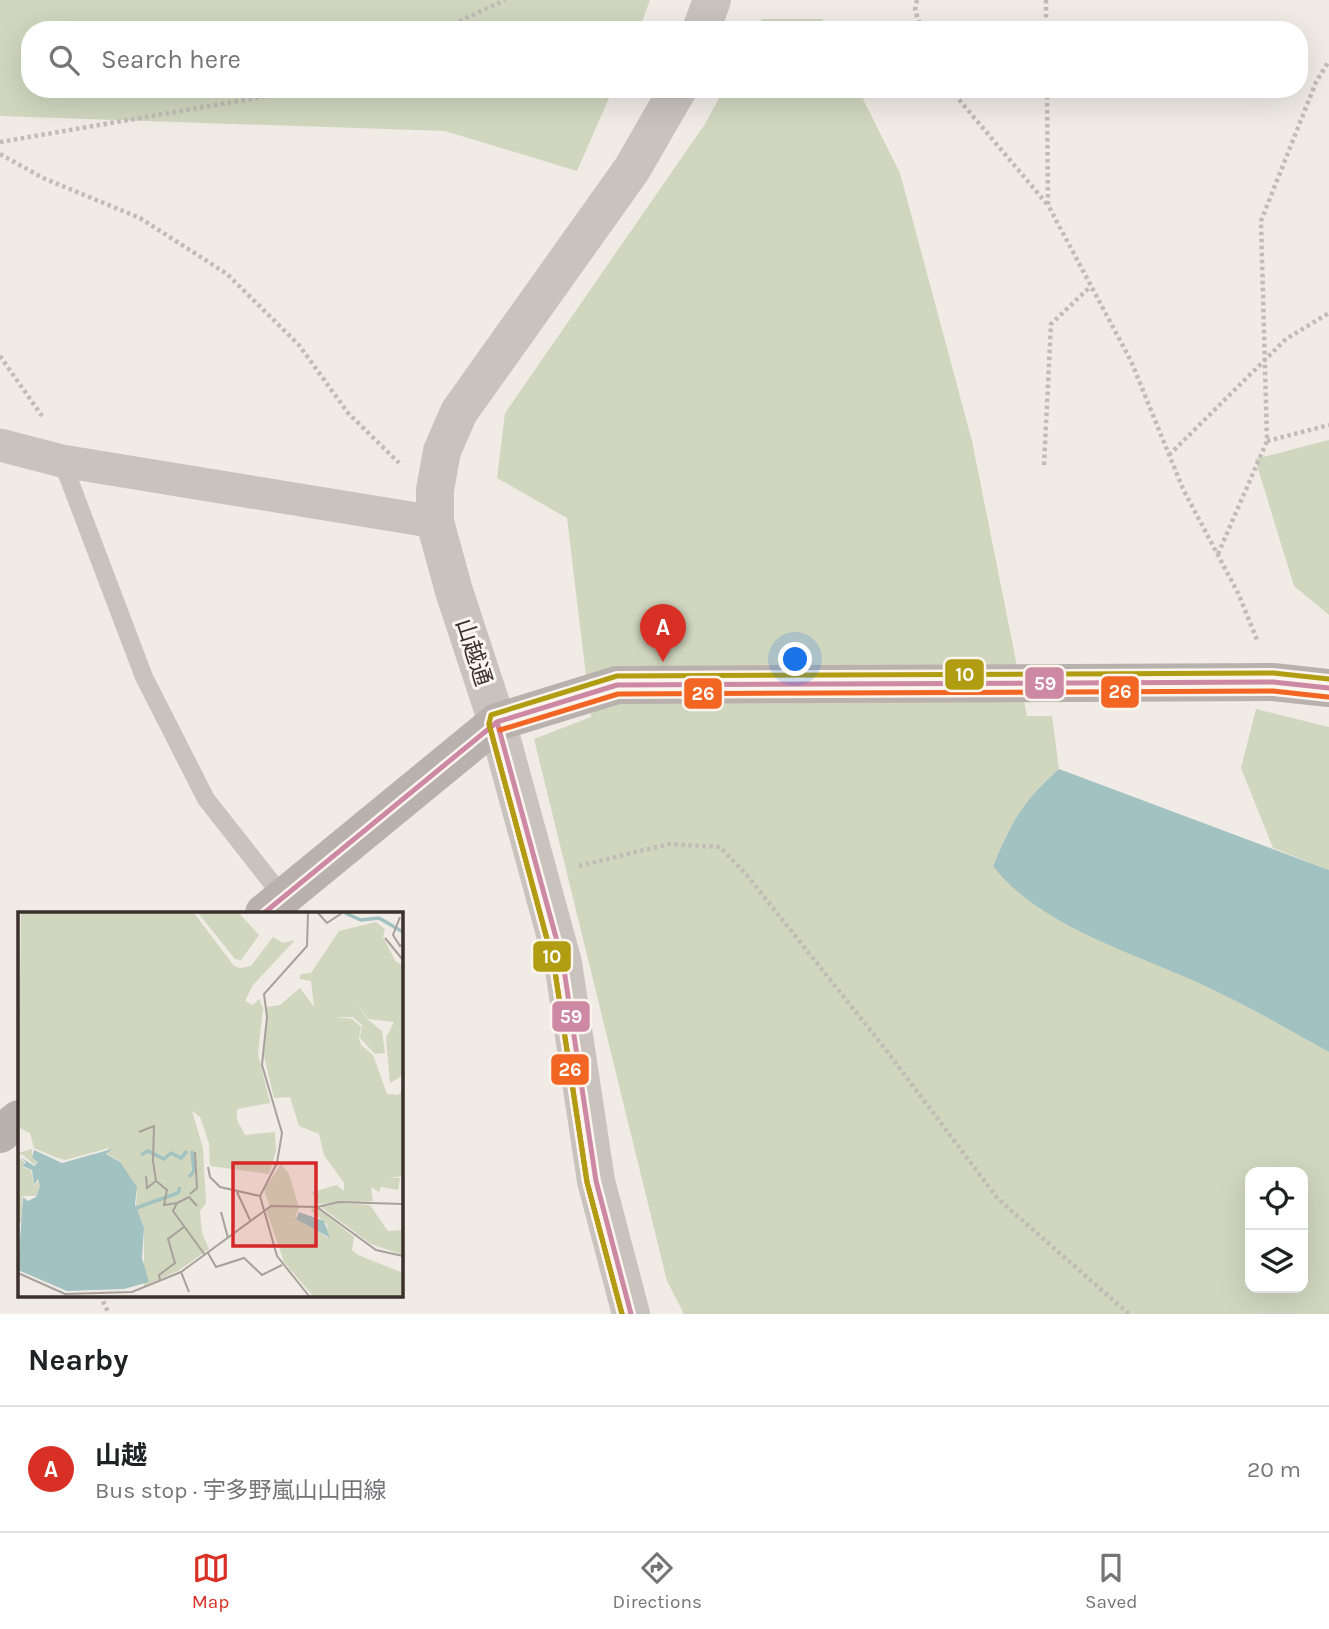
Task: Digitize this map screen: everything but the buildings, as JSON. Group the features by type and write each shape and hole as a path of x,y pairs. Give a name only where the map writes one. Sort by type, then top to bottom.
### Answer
{"main road":[{"path":"274,905 497,722 618,685 1273,682 1329,688"},
{"path":"0,1134 18,1120"}],"street":[{"path":"704,21 712,0"},
{"name":"山越通","path":"631,1314 596,1181 563,963 497,722 454,591 435,506 442,451 459,412 632,169 673,98"},
{"path":"0,445 62,461 435,506"}],"lane":[{"path":"62,461 144,677 206,799 274,905"}],"path":[{"path":"460,21 505,0"},
{"path":"917,0 915,10 919,21"},
{"path":"1046,0 1046,21"},
{"path":"1218,554 1267,441 1261,221 1316,82 1329,61"},
{"path":"0,142 257,98"},
{"path":"958,98 1048,205 1131,361 1183,489 1238,593 1273,682"},
{"path":"1047,98 1048,205"},
{"path":"0,155 43,178 140,218 227,274 299,345 348,413 403,467 435,506"},
{"path":"1044,465 1051,324 1091,286"},
{"path":"1169,455 1286,339 1329,313"},
{"path":"0,356 42,416 62,461"},
{"path":"1267,441 1329,425"},
{"path":"541,876 669,844 720,847 745,873 883,1046 998,1199 1129,1314"},
{"path":"100,1296 108,1314"}],"green space":[{"path":"0,0 650,0 642,21 21,21 21,98 609,98 577,171 445,131 0,116"},
{"path":"822,19 823,21 761,21"},
{"path":"719,98 862,98 900,173 972,441 1027,716 1052,716 1059,769 1019,813 993,866 1329,1052 1329,1314 684,1314 667,1281 534,739 591,717 567,518 497,478 505,413 705,124"},
{"path":"1329,440 1329,615 1294,586 1255,459"},
{"path":"1256,709 1329,727 1329,870 1273,848 1241,768"}],"water":[{"path":"1059,769 1329,870 1329,1052 1217,992 1061,922 1012,887 993,866 1019,813"}],"transit line":[{"name":"10","path":"622,1314 587,1182 554,965 489,724 491,715 617,676 1273,673 1329,679"},
{"name":"59","path":"265,912 497,722 617,685 1273,682 1329,688"},
{"name":"26","path":"500,730 618,694 1273,691 1328,697"},
{"name":"59","path":"497,722 563,963 596,1181 631,1314"},
{"name":"26","path":"489,724 554,965 587,1182 622,1314"}],"place":[{"name":"山越","path":"663,662"}]}
